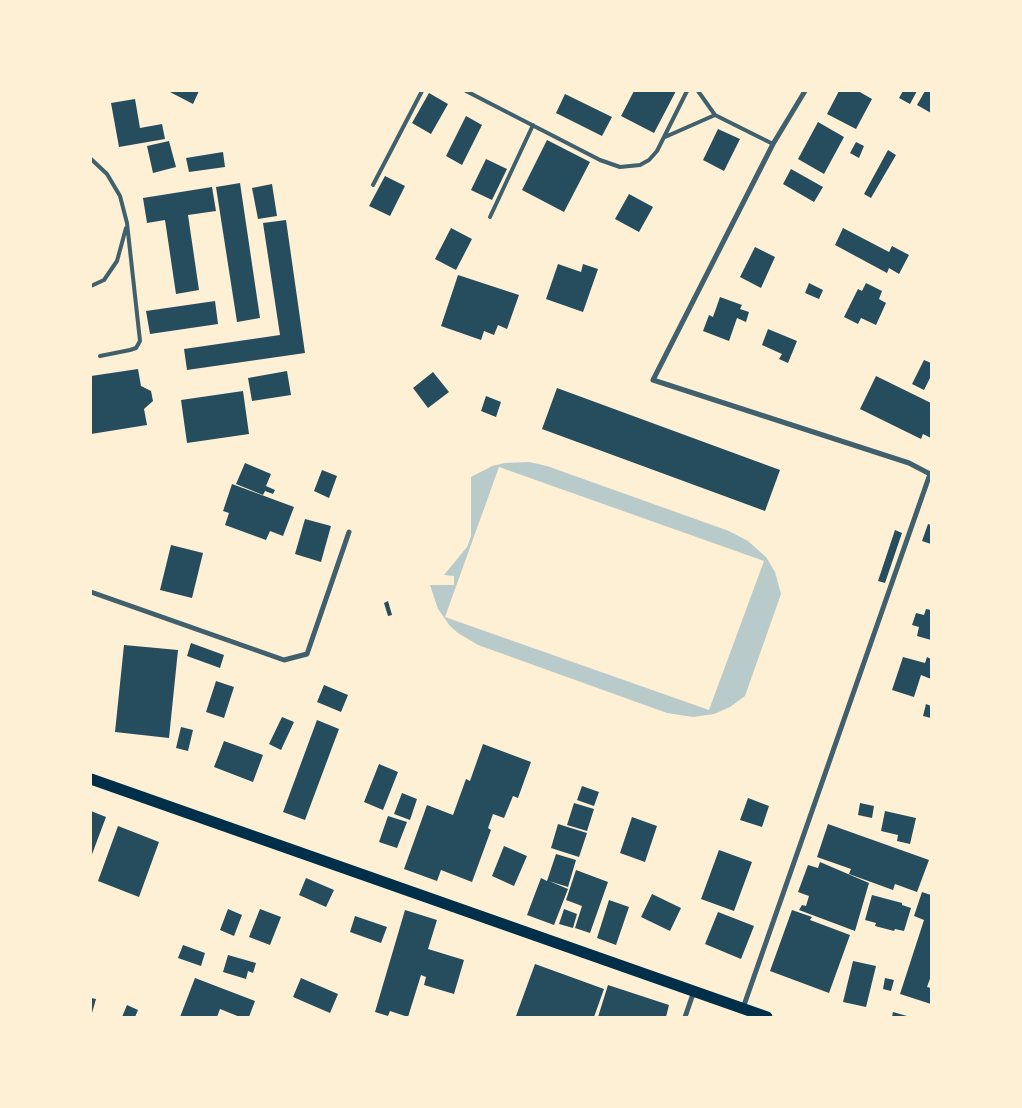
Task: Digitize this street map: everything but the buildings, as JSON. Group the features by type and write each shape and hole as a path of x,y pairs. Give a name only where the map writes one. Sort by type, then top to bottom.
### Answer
{"main road":[{"path":"91,779 767,1017"}],"street":[{"path":"743,1008 930,474 909,463 653,380 773,144 805,91"},
{"path":"91,592 284,660 307,654 349,532"},
{"path":"685,1017 694,990"}],"lane":[{"path":"373,185 422,91"},
{"path":"466,91 600,160 620,167 640,166 657,151 687,91"},
{"path":"698,91 715,115 773,144"},
{"path":"665,137 715,115"},
{"path":"490,218 533,125"},
{"path":"91,159 107,174 120,196 127,223 140,341 136,348 100,356"},
{"path":"91,286 104,280 117,261 124,242 127,223"}],"shaded area":[{"path":"529,462 547,466 729,531 748,541 766,557 775,572 781,594 745,696 730,707 714,714 693,717 667,713 478,645 450,626 438,609 430,585 454,585 454,576 444,575 467,547 471,536 471,477 492,466 505,463","holes":["499,467 764,561 709,710 445,617"]}]}
